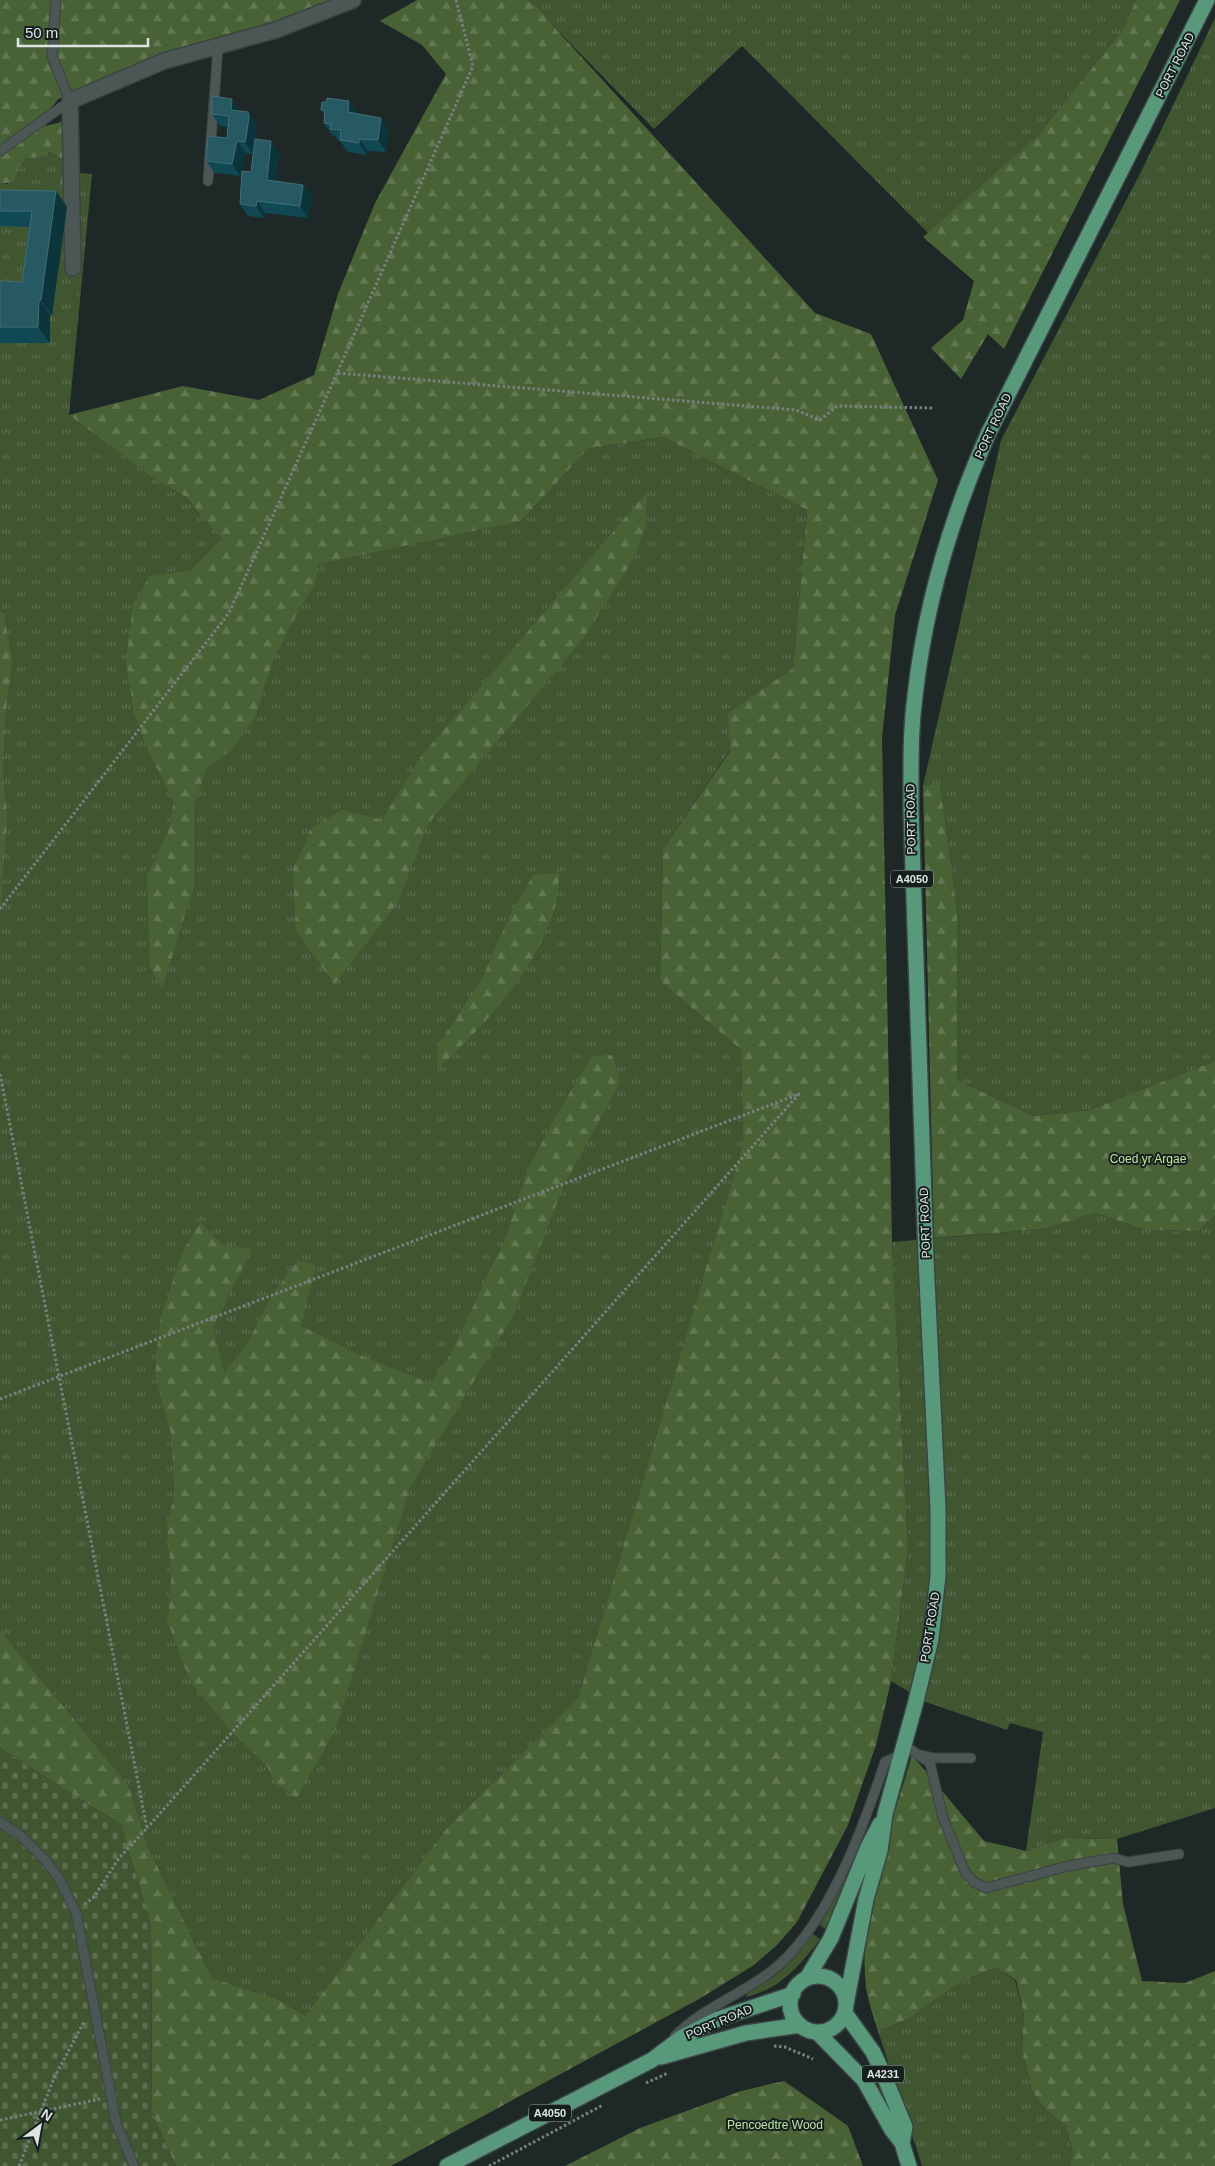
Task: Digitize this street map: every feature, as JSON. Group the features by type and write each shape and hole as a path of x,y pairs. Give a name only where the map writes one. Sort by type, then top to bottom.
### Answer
{"main road":[{"name":"PORT ROAD","path":"846,2009 866,1899 880,1850 885,1814 931,1639 939,1551 911,810 912,734 922,645 942,557 971,474 985,442 1207,0"},
{"name":"PORT ROAD","path":"807,1978 831,1938 868,1846 885,1814"},
{"path":"792,1994 791,2009 800,2025 817,2032 834,2027 846,2009 845,1995 834,1981 816,1976 807,1978"},
{"name":"A4050","path":"792,1994 799,1984 807,1978"},
{"name":"PORT ROAD","path":"447,2166 652,2060 681,2038 718,2019 792,1994"},
{"name":"A4231","path":"846,2009 873,2052 882,2071 905,2127 902,2142"},
{"name":"PORT ROAD","path":"652,2060 732,2036 800,2025"},
{"name":"A4231","path":"817,2032 864,2080 892,2130 902,2142 909,2166"}],"street":[{"path":"73,268 70,101 164,61 276,30 353,0"}],"lane":[{"path":"0,151 70,101 52,56 56,0"},
{"path":"208,181 218,47"},
{"path":"652,2060 693,2019 770,1972 794,1950 818,1915 840,1874 863,1824 885,1762 903,1750 933,1758 970,1758"},
{"path":"919,1754 930,1763 943,1818 965,1872 974,1882 986,1888 1068,1866 1114,1858 1128,1862 1179,1854"},
{"path":"0,1822 21,1836 46,1861 58,1877 76,1912 116,2122 134,2166"}],"path":[{"path":"0,908 229,613 473,66 456,0"},
{"path":"337,373 796,410 820,420 837,406 933,408"},
{"path":"0,1074 147,1828"},
{"path":"0,1400 799,1094 119,1858 94,1896 76,1912"},
{"path":"19,2166 39,2112 88,2015"},
{"path":"766,2046 785,2047 813,2059"},
{"path":"637,2087 672,2071"},
{"path":"0,2120 103,2099"},
{"path":"489,2166 611,2101"}],"green space":[{"path":"0,0 333,0 241,36 58,99 49,111 46,126 61,122 76,148 67,190 59,187 65,160 49,152 46,157 27,158 18,168 14,182 0,184"},
{"path":"417,0 528,0 535,6 815,313 871,334 938,480 895,615 882,738 892,1242 908,1549 891,1681 876,1745 848,1825 797,1922 777,1945 754,1965 699,1999 391,2166 176,2166 152,2113 151,1926 121,1825 0,1748 0,1630 128,1784 148,1847 212,1978 280,2000 305,2016 446,1829 578,1699 743,1143 741,1050 660,981 663,849 730,751 728,713 793,668 807,510 663,437 588,449 521,521 318,564 315,583 295,617 272,663 255,718 231,750 206,769 194,805 194,886 162,989 150,968 147,875 168,832 174,800 149,753 134,713 126,661 133,604 150,576 190,571 222,539 186,497 151,477 69,415 183,386 259,400 314,375 338,294 375,203 446,74 422,45 380,21"},
{"path":"528,0 1136,0 1122,31 1037,136 928,233 742,46 654,129"},
{"path":"1136,0 1180,0 1004,349 988,334 961,379 931,348 963,320 974,281 923,237 1037,136 1122,31"},
{"path":"1215,18 1215,1061 1089,1110 1034,1116 957,1080 957,911 940,785 923,786 1001,440 1141,172"},
{"path":"48,152 65,160 59,186 76,173 92,174 69,415 151,477 186,497 223,539 521,521 588,449 663,437 807,510 793,668 729,713 730,750 663,849 660,981 741,1050 743,1143 578,1700 446,1829 305,2016 280,2000 212,1978 148,1847 128,1784 0,1630 0,184 8,184 27,158 46,157"},
{"path":"647,492 646,525 633,560 582,640 428,824 398,902 335,984 296,931 293,869 312,828 342,810 382,820 419,759"},
{"path":"0,611 4,614 12,661 5,716 3,777 7,817 0,917"},
{"name":"Coed yr Argae","path":"940,784 957,911 957,1080 1034,1116 1089,1110 1215,1061 1215,1216 1198,1231 1145,1230 1096,1213 1044,1229 934,1238 923,786"},
{"path":"560,873 554,911 545,934 520,978 489,1017 437,1070 438,1045 482,979 509,917 533,875"},
{"path":"612,1055 620,1082 563,1187 514,1315 410,1487 336,1728 297,1798 275,1783 267,1766 233,1733 191,1683 168,1623 171,1578 167,1525 175,1493 171,1434 155,1375 160,1320 182,1253 200,1222 223,1245 252,1249 213,1328 224,1372 245,1347 273,1294 298,1260 316,1265 301,1326 364,1357 430,1383 450,1355 505,1239 528,1169 560,1109 592,1056"},
{"path":"1096,1213 1145,1230 1198,1231 1215,1216 1215,1808 1117,1839 1064,1838 1026,1851 1043,1732 1010,1723 1007,1730 926,1702 891,1681 908,1549 892,1242 1044,1229"},
{"path":"0,1748 121,1825 151,1926 152,2113 176,2166 0,2166"},
{"path":"912,1755 984,1841 1026,1851 1064,1838 1117,1839 1123,1904 1142,1981 1185,1983 1215,1971 1215,2166 1070,2166 1073,2152 1065,2125 1045,2109 1032,2091 1022,2048 1024,2015 1016,1980 996,1968 973,1976 910,2017 878,2031 866,1987 866,1928 878,1870"},
{"path":"859,1846 861,1846 826,1929 819,1925"},
{"path":"813,1934 820,1939 797,1967 769,1988 746,1997 753,1988 773,1977 784,1968"},
{"path":"996,1968 1015,1980 1024,2015 1022,2048 1032,2091 1045,2109 1065,2125 1073,2152 1070,2166 922,2166 878,2031 910,2017 973,1976"},
{"name":"Pencoedtre Wood","path":"784,2081 848,2126 863,2166 565,2166 640,2128 741,2091"}],"building":[{"path":"212,96 232,99 231,110 248,112 245,142 237,141 232,164 206,161 208,136 227,138 229,116 212,114"},
{"path":"327,98 349,101 348,112 381,118 378,140 359,139 359,143 340,140 341,130 330,129 331,124 324,123 325,110 321,110 322,102 326,102"},
{"path":"255,139 271,141 267,180 303,185 300,206 257,201 256,206 240,204 242,171 251,172"},
{"path":"0,190 56,191 41,300 39,299 38,327 0,327 0,281 22,282 32,211 0,211"}]}
